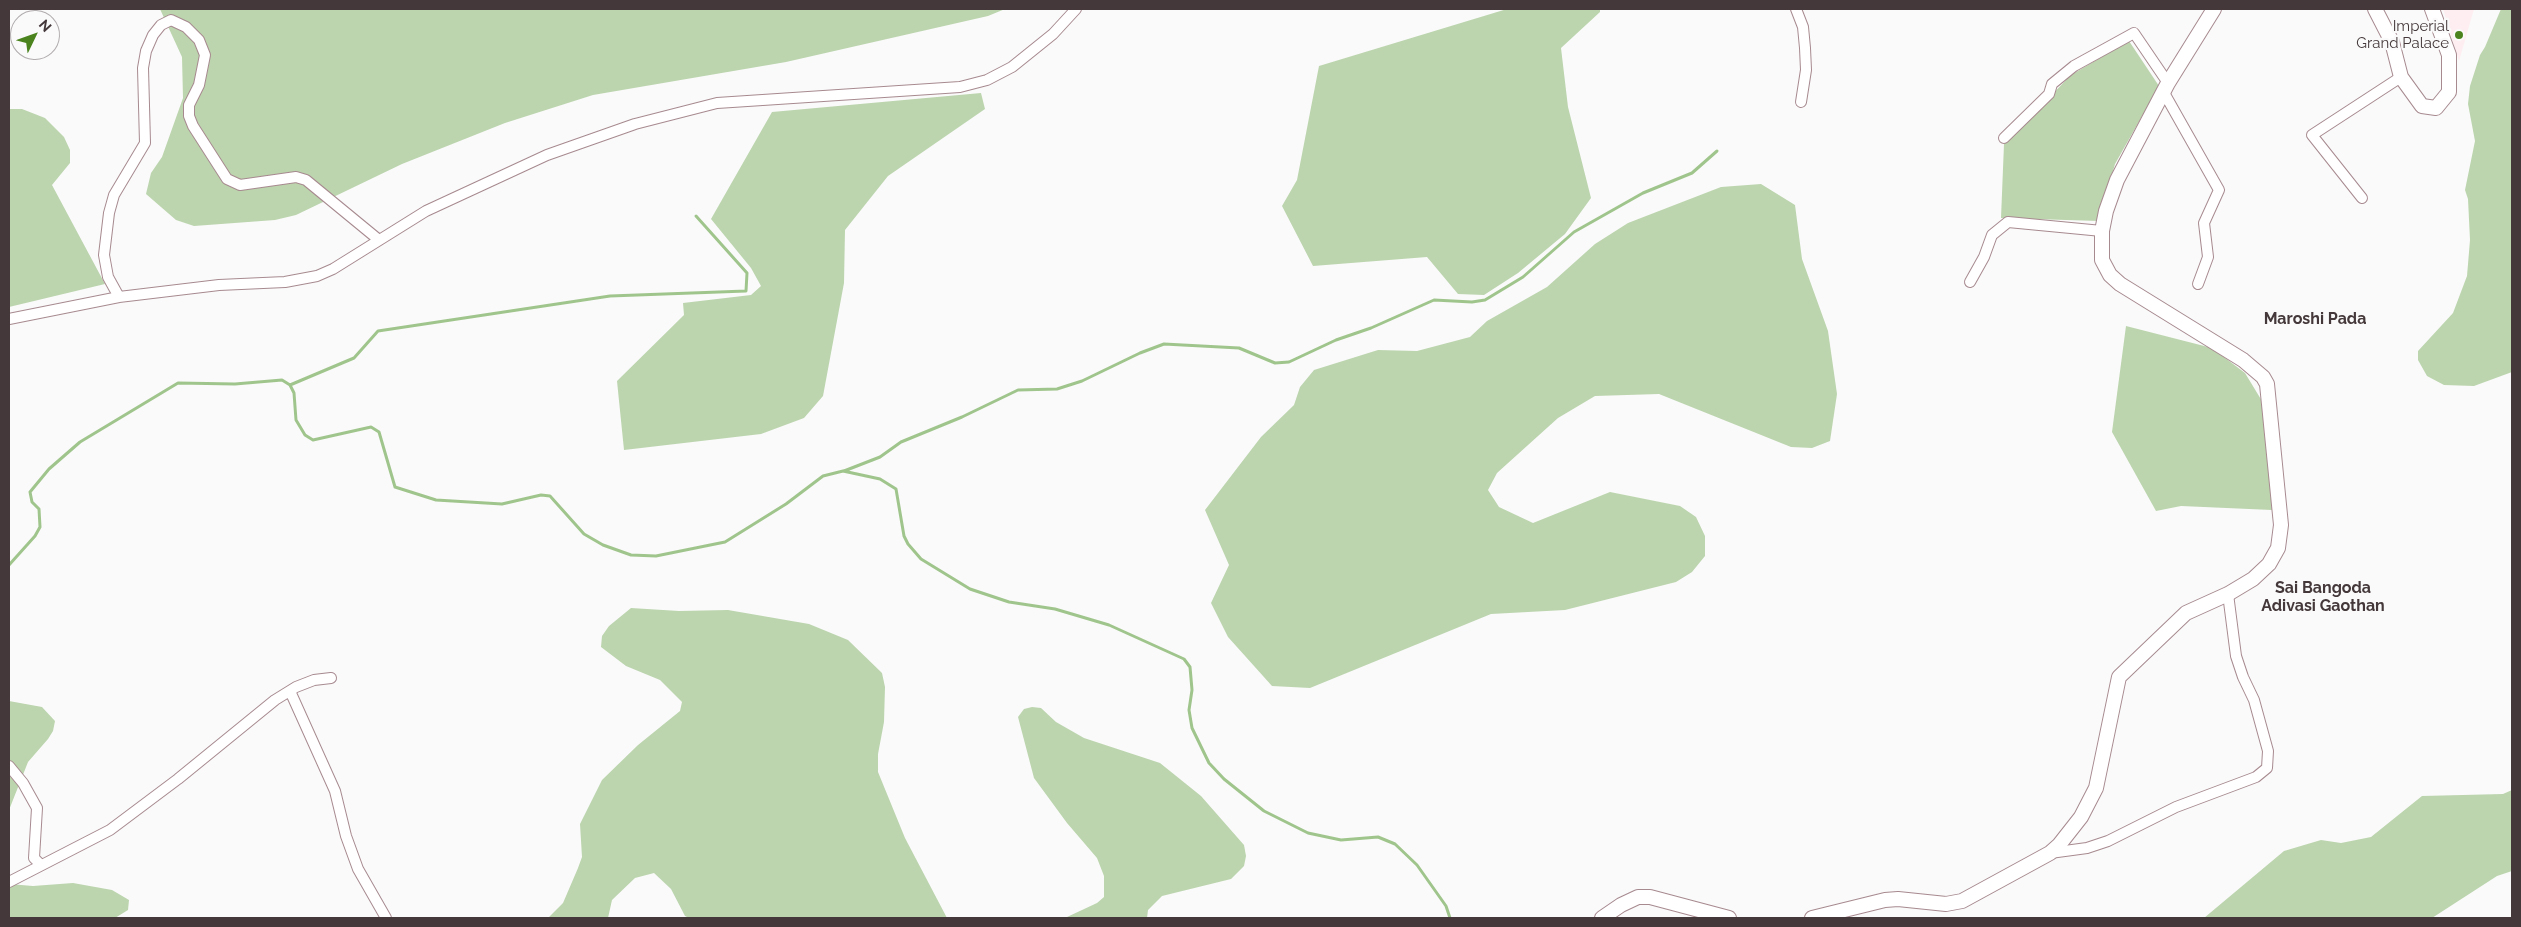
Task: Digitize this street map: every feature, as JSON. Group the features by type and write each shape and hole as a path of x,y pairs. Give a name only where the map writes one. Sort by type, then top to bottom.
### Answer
{"street":[{"path":"9,319 118,297 219,285 285,282 316,276 333,269 426,210 547,155 635,124 717,103 960,87 987,80 1034,52 1076,9"},
{"path":"1796,9 1803,28 1805,48 1806,70 1801,102"},
{"path":"1812,918 1885,900 1898,899 1946,904 1962,901 2050,853 2059,845 2081,817 2096,788 2119,677 2186,613 2228,594 2252,580 2269,564 2278,548 2281,526 2267,384 2262,376 2243,360 2120,284 2110,275 2102,260 2102,231 2106,211 2117,180 2165,87 2214,9"},
{"path":"2375,9 2392,42 2401,77 2422,106 2436,108 2449,92 2449,55 2432,9"},
{"path":"118,297 108,277 104,255 109,213 114,195 145,143 143,68 146,51 153,34 162,25 171,20 186,26 198,40 205,55 199,85 189,105 189,116 193,126 227,179 240,185 296,177 306,180 379,240"},
{"path":"2004,138 2049,94 2052,84 2074,66 2134,33 2165,87 2219,190 2204,223 2208,257 2198,284"},
{"path":"2362,198 2312,136 2401,77"},
{"path":"1970,282 1984,257 1992,235 2008,222 2102,231"},
{"path":"2050,853 2087,848 2108,841 2176,807 2256,777 2267,768 2268,751 2254,700 2236,656 2228,594"},
{"path":"9,882 110,830 290,691 314,680 331,678"},
{"path":"290,691 335,791 346,836 358,869 386,918"},
{"path":"9,766 23,783 37,808 34,858 41,865"},
{"path":"1602,918 1621,905 1638,897 1650,897 1729,918"}],"shaded area":[{"name":"Imperial Grand Palace","path":"2443,9 2474,9 2459,61"}],"green space":[{"path":"160,9 1005,9 988,16 786,62 593,95 505,123 402,164 296,215 275,220 194,226 176,220 146,194 151,173 162,157 183,98 182,57"},
{"path":"1507,9 1600,9 1600,12 1561,48 1568,107 1591,198 1565,234 1518,273 1484,295 1458,294 1427,257 1313,266 1282,206 1297,180 1319,66"},
{"path":"2501,9 2512,9 2512,372 2474,386 2444,385 2427,376 2418,360 2418,351 2453,313 2467,276 2470,240 2468,199 2465,190 2475,141 2468,104 2470,86 2480,55"},
{"path":"2129,41 2159,86 2115,164 2099,221 2001,218 2004,144 2071,75"},
{"path":"981,93 985,109 888,176 845,230 844,283 823,396 804,418 761,434 624,450 617,381 684,315 683,303 751,295 761,286 751,268 711,219 772,112"},
{"path":"9,109 22,109 45,118 64,137 70,150 70,163 52,185 105,284 9,307"},
{"path":"1761,184 1795,205 1802,259 1828,331 1837,394 1830,441 1812,448 1791,447 1659,394 1595,396 1558,418 1497,473 1488,490 1499,507 1533,523 1610,492 1680,506 1696,517 1705,536 1705,556 1692,572 1676,582 1565,610 1491,614 1310,688 1272,686 1228,637 1211,603 1229,565 1205,510 1261,437 1294,405 1300,387 1314,370 1378,350 1417,351 1470,337 1487,321 1547,287 1595,244 1628,223 1721,187"},
{"path":"2126,326 2212,348 2245,373 2262,401 2272,510 2181,506 2156,511 2112,432"},
{"path":"631,608 679,611 728,610 809,624 848,640 882,673 885,687 884,722 878,754 878,772 905,838 947,918 689,918 685,916 671,889 654,873 635,878 612,900 608,918 548,918 563,903 578,868 582,857 580,824 602,780 638,745 680,711 682,702 660,680 626,666 601,647 602,636 609,626"},
{"path":"9,701 42,707 55,721 53,731 48,739 28,762 9,810"},
{"path":"1032,707 1041,708 1056,722 1084,738 1160,763 1201,796 1244,845 1246,856 1244,866 1231,879 1162,896 1148,910 1147,918 1054,918 1067,917 1097,903 1104,897 1104,876 1097,858 1067,823 1034,778 1018,717 1024,709"},
{"path":"2512,790 2512,871 2497,876 2432,918 2204,918 2284,851 2321,840 2341,843 2371,837 2422,796 2503,794"},
{"path":"73,883 112,890 129,900 128,910 115,918 9,918 9,884 33,886"}],"waterway":[{"path":"844,471 880,457 901,442 962,417 1018,390 1057,389 1082,381 1140,353 1164,344 1239,348 1275,363 1289,362 1336,340 1371,328 1434,300 1472,302 1485,300 1523,277 1574,232 1643,193 1692,173 1717,151"},
{"path":"290,385 354,358 378,331 610,296 746,291 747,273 696,216"},
{"path":"9,565 35,536 40,527 39,509 32,502 30,492 49,469 80,442 178,383 235,384 282,380 290,385 294,393 296,420 305,435 313,440 371,427 379,432 395,487 436,500 502,504 541,495 550,496 584,534 603,545 631,555 656,556 725,542 786,504 823,476 843,471 880,479 896,489 904,536 908,544 921,559 970,589 1009,602 1055,609 1109,625 1184,659 1190,667 1192,690 1189,710 1192,728 1209,763 1224,779 1264,811 1308,833 1341,840 1378,837 1395,844 1417,865 1446,906 1450,918"}],"place":[{"name":"Imperial Grand Palace","path":"2459,35"}],"district":[{"name":"Maroshi Pada","path":"2315,319"},
{"name":"Sai Bangoda Adivasi Gaothan","path":"2323,597"}]}
